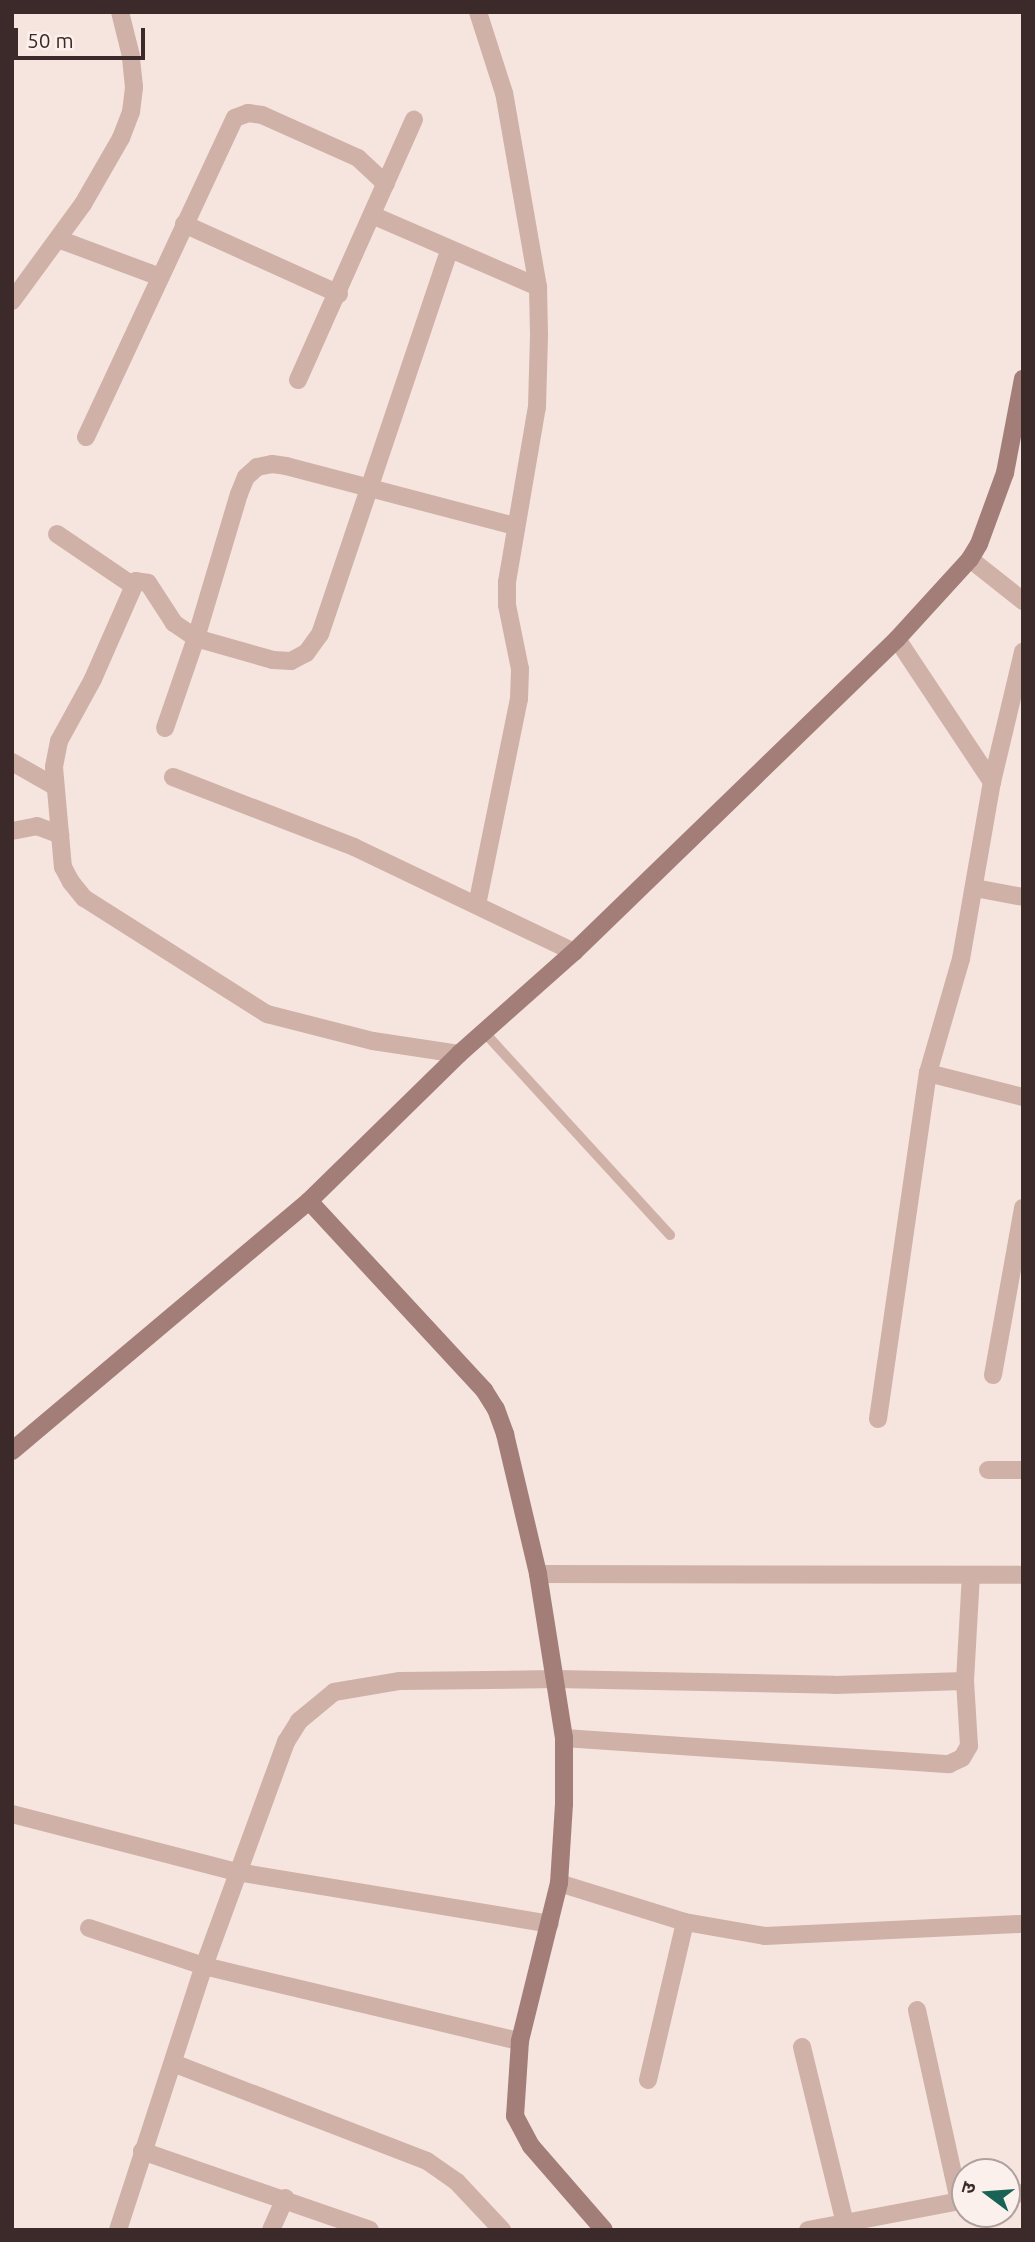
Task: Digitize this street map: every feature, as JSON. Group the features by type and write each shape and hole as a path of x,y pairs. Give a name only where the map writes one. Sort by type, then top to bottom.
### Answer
{"street":[{"path":"12,301 58,239 121,138 131,112 134,88 131,56 120,12"},
{"path":"477,905 519,699 520,669 507,605 507,582 537,407 538,287 504,93 478,12"},
{"path":"86,437 226,132 235,118 248,113 262,115 359,158 386,184"},
{"path":"298,380 339,294 414,120"},
{"path":"372,215 449,251 538,287"},
{"path":"184,224 339,294"},
{"path":"58,239 160,277"},
{"path":"449,251 320,635 306,653 291,661 273,660 196,638 174,623 148,583 142,580 132,585 93,679 59,741 54,786 63,867 84,898 267,1014 373,1041 459,1054"},
{"path":"12,1451 309,1201 459,1054 574,952 897,639 970,558 987,525 1005,473 1023,379"},
{"path":"165,728 196,638 239,495 246,477 257,467 272,464 286,466 515,526"},
{"path":"57,534 132,585"},
{"path":"970,558 1023,601"},
{"path":"897,639 992,782"},
{"path":"878,1419 928,1073 961,959 992,782 1023,652"},
{"path":"12,762 54,786"},
{"path":"173,777 354,847 574,952"},
{"path":"12,831 37,826 60,835"},
{"path":"975,888 1023,897"},
{"path":"928,1073 1023,1097"},
{"path":"309,1201 484,1390 496,1409 505,1434 536,1568 564,1738 564,1804 559,1883 520,2041 514,2097 515,2116 520,2130 595,2227"},
{"path":"993,1375 1023,1209"},
{"path":"988,1470 1023,1470"},
{"path":"536,1568 1023,1575"},
{"path":"564,1738 949,1763 962,1758 969,1746 965,1681 971,1575"},
{"path":"118,2230 204,1966 286,1742 299,1721 334,1692 400,1681 556,1679 834,1685 965,1681"},
{"path":"12,1814 237,1872 550,1924"},
{"path":"559,1883 685,1922 765,1936 1023,1924"},
{"path":"648,2080 685,1922"},
{"path":"89,1928 204,1966 520,2041"},
{"path":"917,2010 952,2158"},
{"path":"802,2047 845,2223"},
{"path":"173,2063 427,2161 457,2182 502,2230"},
{"path":"142,2151 285,2198 370,2230"},
{"path":"271,2230 285,2198"},
{"path":"808,2230 951,2202"}],"lane":[{"path":"485,1033 670,1235"}]}
